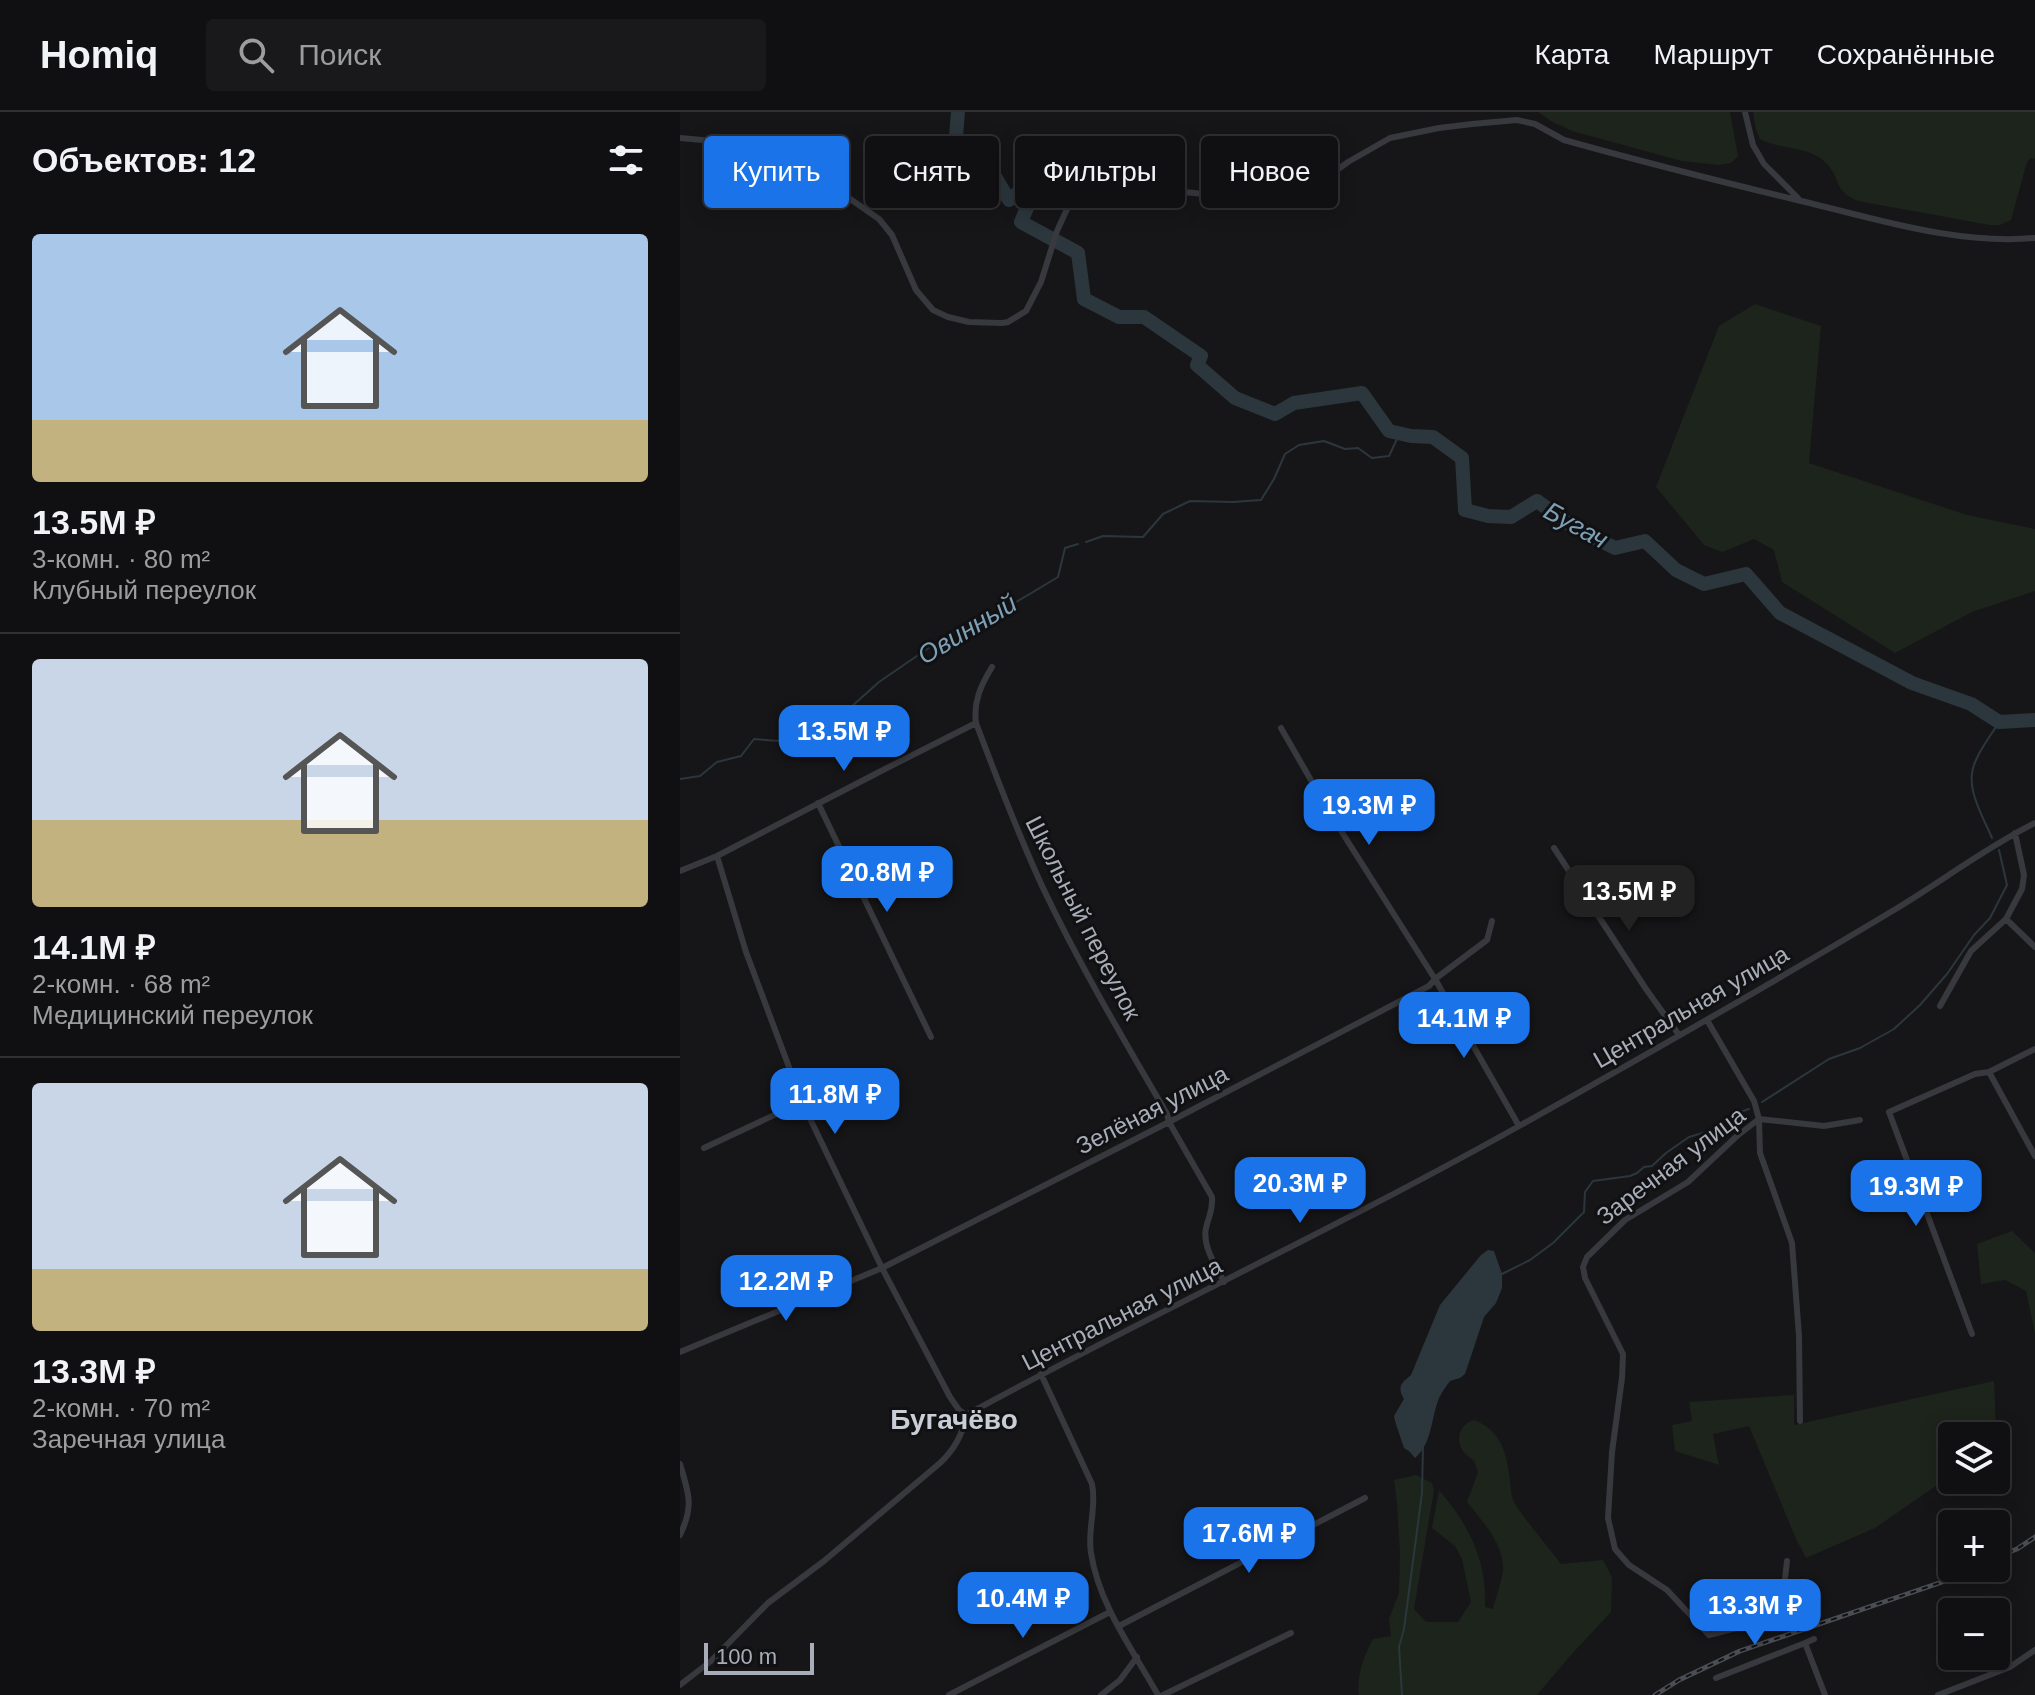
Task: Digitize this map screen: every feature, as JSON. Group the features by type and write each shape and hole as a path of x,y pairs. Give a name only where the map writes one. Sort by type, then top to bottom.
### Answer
{"street":[{"path":"1745,112 1753,145 1764,164 1800,201"},
{"path":"680,138 736,143 773,152 833,187 879,219 892,235 916,290 933,310 969,322 1002,323 1026,311 1068,207 1082,191 1099,184 1215,195 1291,187 1326,178 1390,138 1439,128 1517,120 1535,124 1564,140 1861,216 1968,238 2035,238"},
{"path":"680,871 717,856 976,723 981,685 992,667"},
{"name":"Школьный переулок","path":"976,723 1008,808 1043,887 1111,1017 1212,1197 1213,1210 1205,1231 1206,1245 1224,1282"},
{"path":"1281,728 1331,815 1435,979 1519,1126"},
{"path":"818,803 931,1037"},
{"name":"Центральная улица","path":"966,1415 1519,1126 1707,1020 1897,908 2002,840 2035,823"},
{"path":"1940,1006 1971,951 2006,919 2023,882 2015,833"},
{"path":"1554,848 1679,1035"},
{"path":"680,1685 711,1661 768,1603 824,1561 940,1463 952,1451 966,1415 950,1397 882,1268 802,1102 746,952 717,856"},
{"path":"2006,919 2035,947"},
{"name":"Зелёная улица","path":"680,1352 882,1268 1429,986 1487,940 1492,921"},
{"path":"1707,1020 1754,1101 1759,1119 1760,1153 1792,1243 1799,1336 1800,1421"},
{"path":"1972,1334 1889,1112 1975,1074 1989,1072 2035,1049"},
{"path":"1989,1072 2035,1156"},
{"path":"704,1148 802,1102"},
{"name":"Заречная улица","path":"1787,1561 1782,1605 1744,1626 1709,1635 1667,1590 1629,1565 1615,1549 1608,1518 1623,1354 1583,1272 1587,1257 1625,1220 1682,1187 1759,1119 1824,1126 1860,1120"},
{"path":"1041,1374 1092,1484 1094,1500 1090,1543 1097,1579 1110,1612 1160,1695 1291,1633"},
{"path":"680,1464 690,1507 680,1535"},
{"path":"1119,1626 1365,1498"},
{"path":"949,1695 1110,1612"},
{"path":"1716,1678 1814,1639"},
{"path":"1805,1643 1825,1695"},
{"path":"1938,1695 2010,1667 2035,1650"},
{"path":"1101,1695 1120,1680 1137,1657"}],"shaded area":[{"path":"1538,112 1730,112 1738,156 1731,163 1719,165 1682,161 1572,131"},
{"path":"1753,112 2035,112 2035,159 2027,162 2011,220 1990,225 1858,201 1841,189 1831,169 1819,158 1760,139"},
{"path":"1755,304 1821,326 1809,463 1967,515 2035,529 2035,591 1972,612 1895,653 1782,582 1774,550 1754,539 1722,552 1704,545 1656,487 1719,326"},
{"path":"2012,1231 2035,1253 2035,1334 2026,1291 2005,1280 1981,1284 1977,1244"},
{"path":"1488,1250 1494,1251 1502,1274 1502,1288 1496,1303 1484,1317 1465,1374 1450,1381 1441,1394 1425,1446 1415,1458 1404,1448 1394,1416 1404,1399 1401,1386 1411,1375 1440,1305"},
{"path":"1994,1381 1996,1422 1938,1422 1938,1484 1875,1528 1806,1558 1749,1426 1713,1434 1719,1465 1675,1451 1672,1425 1692,1421 1689,1402 1794,1395 1794,1425"},
{"path":"1474,1420 1491,1430 1501,1444 1515,1504 1561,1564 1603,1560 1612,1577 1611,1612 1537,1695 1359,1695 1364,1659 1373,1639 1391,1636 1389,1619 1399,1593 1400,1552 1394,1480 1416,1475 1432,1483 1434,1490 1414,1609 1426,1622 1458,1622 1471,1602 1462,1559 1455,1546 1432,1528 1439,1490 1459,1516 1474,1544 1483,1574 1485,1607 1493,1609 1503,1561 1491,1534 1467,1502 1478,1472 1459,1441 1462,1428"}],"waterway":[{"name":"Бугач","path":"958,112 955,148 988,165 1009,200 1024,188 1029,203 1021,222 1078,253 1084,299 1119,317 1144,317 1201,356 1197,365 1235,398 1275,414 1294,403 1362,393 1389,431 1433,437 1462,458 1465,510 1488,516 1511,517 1537,501 1573,527 1615,548 1645,541 1676,570 1704,584 1746,574 1780,613 1912,683 1971,704 1999,722 2035,720"},
{"name":"Овинный","path":"1086,542 1103,536 1143,537 1163,514 1190,501 1261,500 1285,454 1299,445 1324,441 1345,449 1358,448 1372,458 1389,456 1397,439 1411,436"},
{"name":"Овинный","path":"680,779 700,776 717,762 741,756 754,739 793,741 820,732 835,708 851,707 879,682 946,636 998,613 1058,577 1065,548 1078,544"},
{"path":"1992,838 1975,800 1972,780 1978,755 1999,722"},
{"path":"1762,1102 1829,1059 1860,1048 1894,1029 1920,1005 1990,918 2007,885 1999,850"},
{"path":"1502,1274 1530,1260 1553,1243 1584,1212 1585,1192 1593,1181 1637,1173 1644,1167 1652,1166 1689,1137 1724,1130 1740,1112 1749,1109"},
{"path":"1402,1695 1399,1647 1422,1493 1423,1447"}],"railway":[{"path":"2010,1552 2035,1537"},
{"path":"1655,1695 1740,1651 1942,1582"}],"district":[{"name":"Бугачёво","path":"954,1419"}]}
